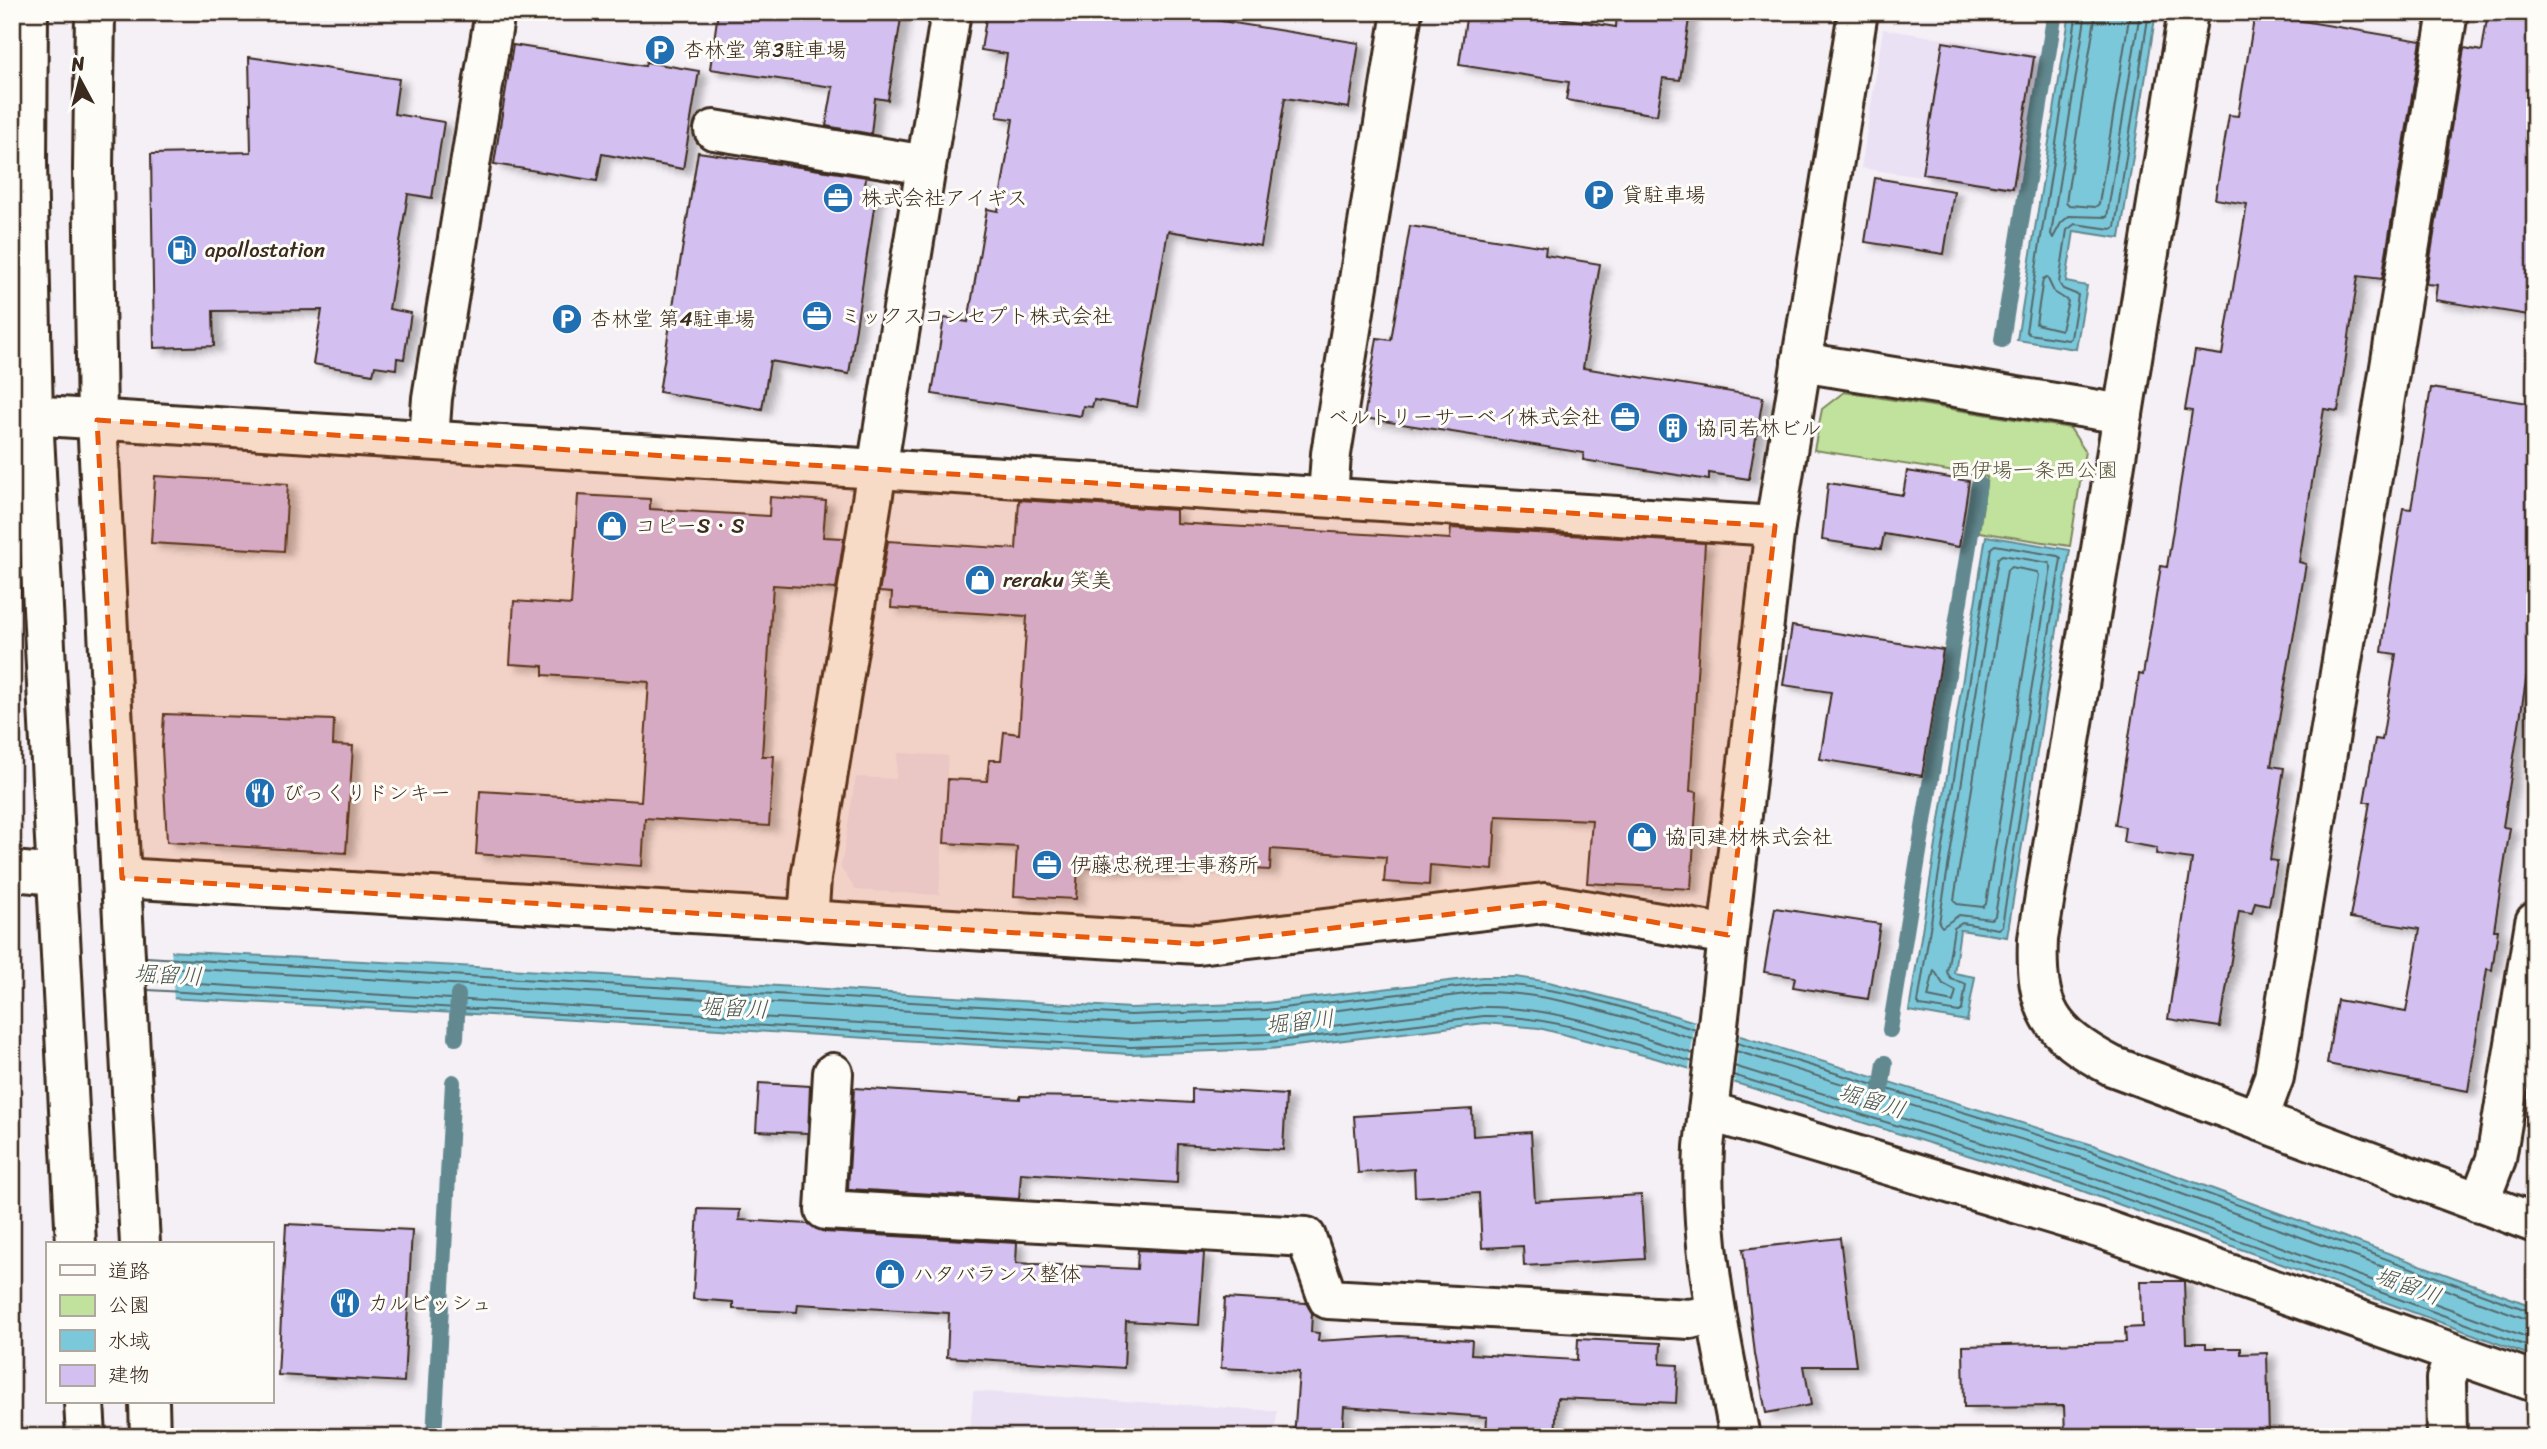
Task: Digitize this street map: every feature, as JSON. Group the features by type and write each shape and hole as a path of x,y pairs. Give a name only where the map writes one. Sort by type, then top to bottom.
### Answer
{"street":[{"path":"28,12 22,415 57,874 76,1242"},
{"path":"95,12 93,169 97,420 140,1242"},
{"path":"429,440 432,398 495,12"},
{"path":"808,921 811,878 951,12"},
{"path":"1328,496 1331,454 1402,12"},
{"path":"1740,1437 1716,1314 1704,1237 1701,1193 1775,526 1858,12"},
{"path":"2188,12 2038,939 2037,979 2050,1017 2076,1047 2112,1066 2535,1223"},
{"path":"2258,1120 2274,1076 2448,12"},
{"path":"714,130 926,165"},
{"path":"1801,362 2123,414"},
{"path":"22,415 1775,526"},
{"path":"12,871 57,874"},
{"path":"122,878 1198,944 1544,903 1728,935"},
{"path":"2479,1203 2496,1159 2535,922"},
{"path":"833,1073 825,1210 1306,1237 1328,1299 1689,1319 1716,1314"},
{"path":"1709,1103 2102,1229 2535,1382"},
{"path":"2447,1437 2446,1379 2455,1354"},
{"path":"84,1404 86,1437"},
{"path":"149,1404 150,1437"}],"highlighted area":[{"path":"97,420 1775,526 1728,935 1544,903 1198,944 122,878"}],"shaded area":[{"path":"1883,29 2040,54 2018,192 1861,168"},
{"path":"898,753 948,756 939,895 856,890 841,868 856,777 896,779"},
{"path":"973,1391 1277,1411 1275,1437 970,1437"}],"green space":[{"name":"西伊場一条西公園","path":"1844,392 2070,428 2085,451 2070,546 1979,532 1987,477 1814,450 1822,409"}],"water":[{"path":"2070,12 2156,12 2120,238 2074,231 2066,282 2087,286 2076,349 2017,340"},
{"path":"1986,536 2070,550 2007,937 1960,930 1954,973 1975,977 1967,1021 1909,1011"},
{"name":"堀留川","path":"12,943 459,966 1130,1008 1266,1003 1482,977 1516,977 1549,982 1669,1014 2093,1145 2535,1307 2535,1357 2077,1189 1655,1058 1539,1028 1485,1023 1270,1049 1130,1054 457,1013 12,990"}],"pier":[{"path":"14,940 171,948 174,1002 17,994"},
{"path":"1695,1019 1740,1033 1734,1086 1689,1072"}],"building":[{"path":"718,12 902,12 888,100 875,98 871,134 826,126 833,87 710,69"},
{"path":"987,12 1165,12 1359,43 1349,108 1285,98 1261,246 1168,231 1137,407 1094,400 1092,407 1083,406 1081,416 932,394 944,318 968,322 987,209 998,211 1013,119 997,117 1007,54 981,50"},
{"path":"1467,12 1522,12 1616,27 1617,12 1690,12 1680,80 1663,78 1657,115 1566,100 1569,82 1459,65"},
{"path":"2488,12 2535,18 2535,316 2435,300 2437,285 2426,284 2464,48 2482,51"},
{"path":"2255,13 2421,41 2382,279 2358,276 2338,411 2324,409 2299,562 2306,564 2271,766 2284,768 2270,860 2277,861 2269,905 2255,902 2252,913 2239,911 2220,1027 2168,1019 2192,859 2156,854 2157,848 2123,842 2125,827 2115,825 2139,674 2143,675 2161,566 2167,567 2192,411 2185,410 2195,351 2222,355 2247,204 2215,199 2229,115 2238,116"},
{"path":"1943,42 2034,57 2013,188 1922,174"},
{"path":"513,45 645,66 646,62 699,71 683,169 602,154 597,181 494,164"},
{"path":"249,57 399,79 394,114 444,122 432,198 408,194 389,309 411,313 404,359 397,358 396,369 375,366 373,374 313,364 322,310 213,311 214,346 154,348 151,154 251,152"},
{"path":"698,152 866,177 865,186 877,188 849,374 770,361 762,409 659,392"},
{"path":"1875,178 1954,191 1944,254 1865,242"},
{"path":"1410,226 1546,247 1545,255 1600,264 1583,368 1763,397 1749,479 1709,473 1709,480 1583,460 1584,453 1364,418 1377,338 1391,340"},
{"path":"2431,388 2535,404 2535,675 2527,674 2503,827 2510,828 2494,930 2498,930 2492,970 2487,969 2468,1091 2327,1064 2337,1000 2406,1012 2420,929 2350,918 2370,802 2364,802 2375,739 2382,740 2396,654 2382,652 2387,609 2403,508 2411,509"},
{"path":"1907,471 1969,481 1959,547 1884,534 1881,549 1822,540 1828,483 1903,495"},
{"path":"155,476 288,484 284,551 151,543"},
{"path":"578,495 650,499 650,509 769,516 770,497 826,501 823,537 844,538 836,589 773,585 762,756 774,756 769,826 645,818 642,866 476,854 480,791 641,801 649,682 543,675 543,666 510,664 514,601 571,605"},
{"path":"1019,500 1176,510 1176,523 1450,539 1451,528 1705,543 1690,791 1697,792 1691,889 1587,883 1592,820 1496,816 1493,870 1430,865 1429,885 1384,882 1386,857 1271,849 1270,870 1172,865 1172,873 1078,867 1076,899 1014,896 1017,847 944,843 948,779 987,781 989,760 1001,760 1004,732 1019,734 1027,616 891,608 892,593 879,592 888,541 1016,549"},
{"path":"1792,626 1943,650 1922,776 1820,759 1831,692 1783,685"},
{"path":"164,714 334,720 333,745 353,746 346,853 167,842 162,747"},
{"path":"1775,908 1880,924 1868,999 1793,987 1795,977 1764,972"},
{"path":"759,1083 810,1086 808,1133 756,1131"},
{"path":"854,1088 1020,1099 1020,1096 1090,1097 1192,1103 1192,1089 1286,1095 1283,1150 1178,1144 1177,1183 1021,1173 1019,1199 848,1189"},
{"path":"1472,1109 1473,1136 1531,1132 1535,1201 1641,1195 1645,1259 1524,1266 1523,1246 1482,1248 1479,1193 1415,1197 1414,1169 1358,1173 1354,1116"},
{"path":"698,1209 740,1210 739,1220 809,1224 824,1232 1017,1243 1016,1263 1137,1269 1138,1250 1204,1253 1199,1325 1126,1321 1124,1368 947,1357 949,1313 798,1304 797,1312 733,1309 733,1302 693,1299"},
{"name":"カルビッシュ","path":"286,1224 412,1230 404,1382 278,1375"},
{"path":"1840,1238 1856,1366 1804,1366 1811,1405 1766,1413 1755,1354 1743,1249"},
{"path":"2141,1281 2184,1281 2186,1343 2206,1343 2206,1348 2241,1348 2241,1354 2267,1353 2269,1437 2065,1437 2064,1406 1964,1407 1963,1346 2126,1342 2125,1328 2142,1327"},
{"path":"1225,1298 1306,1303 1312,1313 1311,1332 1319,1333 1318,1341 1399,1336 1472,1340 1471,1354 1577,1360 1578,1339 1661,1343 1660,1364 1678,1365 1676,1403 1557,1398 1555,1437 1486,1437 1487,1417 1344,1407 1342,1437 1294,1437 1299,1372 1221,1368"}],"waterway":[{"path":"2002,340 2055,12"},
{"path":"1890,1030 1979,484"},
{"path":"456,1038 458,995"},
{"name":"堀留川","path":"1880,1098 1885,1063"},
{"path":"434,1437 453,1082"}],"place":[{"name":"杏林堂 第3駐車場","path":"660,50"},
{"name":"貸駐車場","path":"1599,195"},
{"name":"株式会社アイギス","path":"838,198"},
{"name":"apollostation","path":"182,250"},
{"name":"ミックスコンセプト株式会社","path":"817,316"},
{"name":"杏林堂 第4駐車場","path":"567,319"},
{"name":"ベルトリーサーベイ株式会社","path":"1625,417"},
{"name":"協同若林ビル","path":"1673,428"},
{"name":"コピーS・S","path":"612,526"},
{"name":"reraku 笑美","path":"980,580"},
{"name":"びっくりドンキー","path":"260,793"},
{"name":"協同建材株式会社","path":"1642,837"},
{"name":"伊藤忠税理士事務所","path":"1047,865"},
{"name":"ハタバランス整体","path":"890,1274"},
{"name":"カルビッシュ","path":"345,1303"}]}
